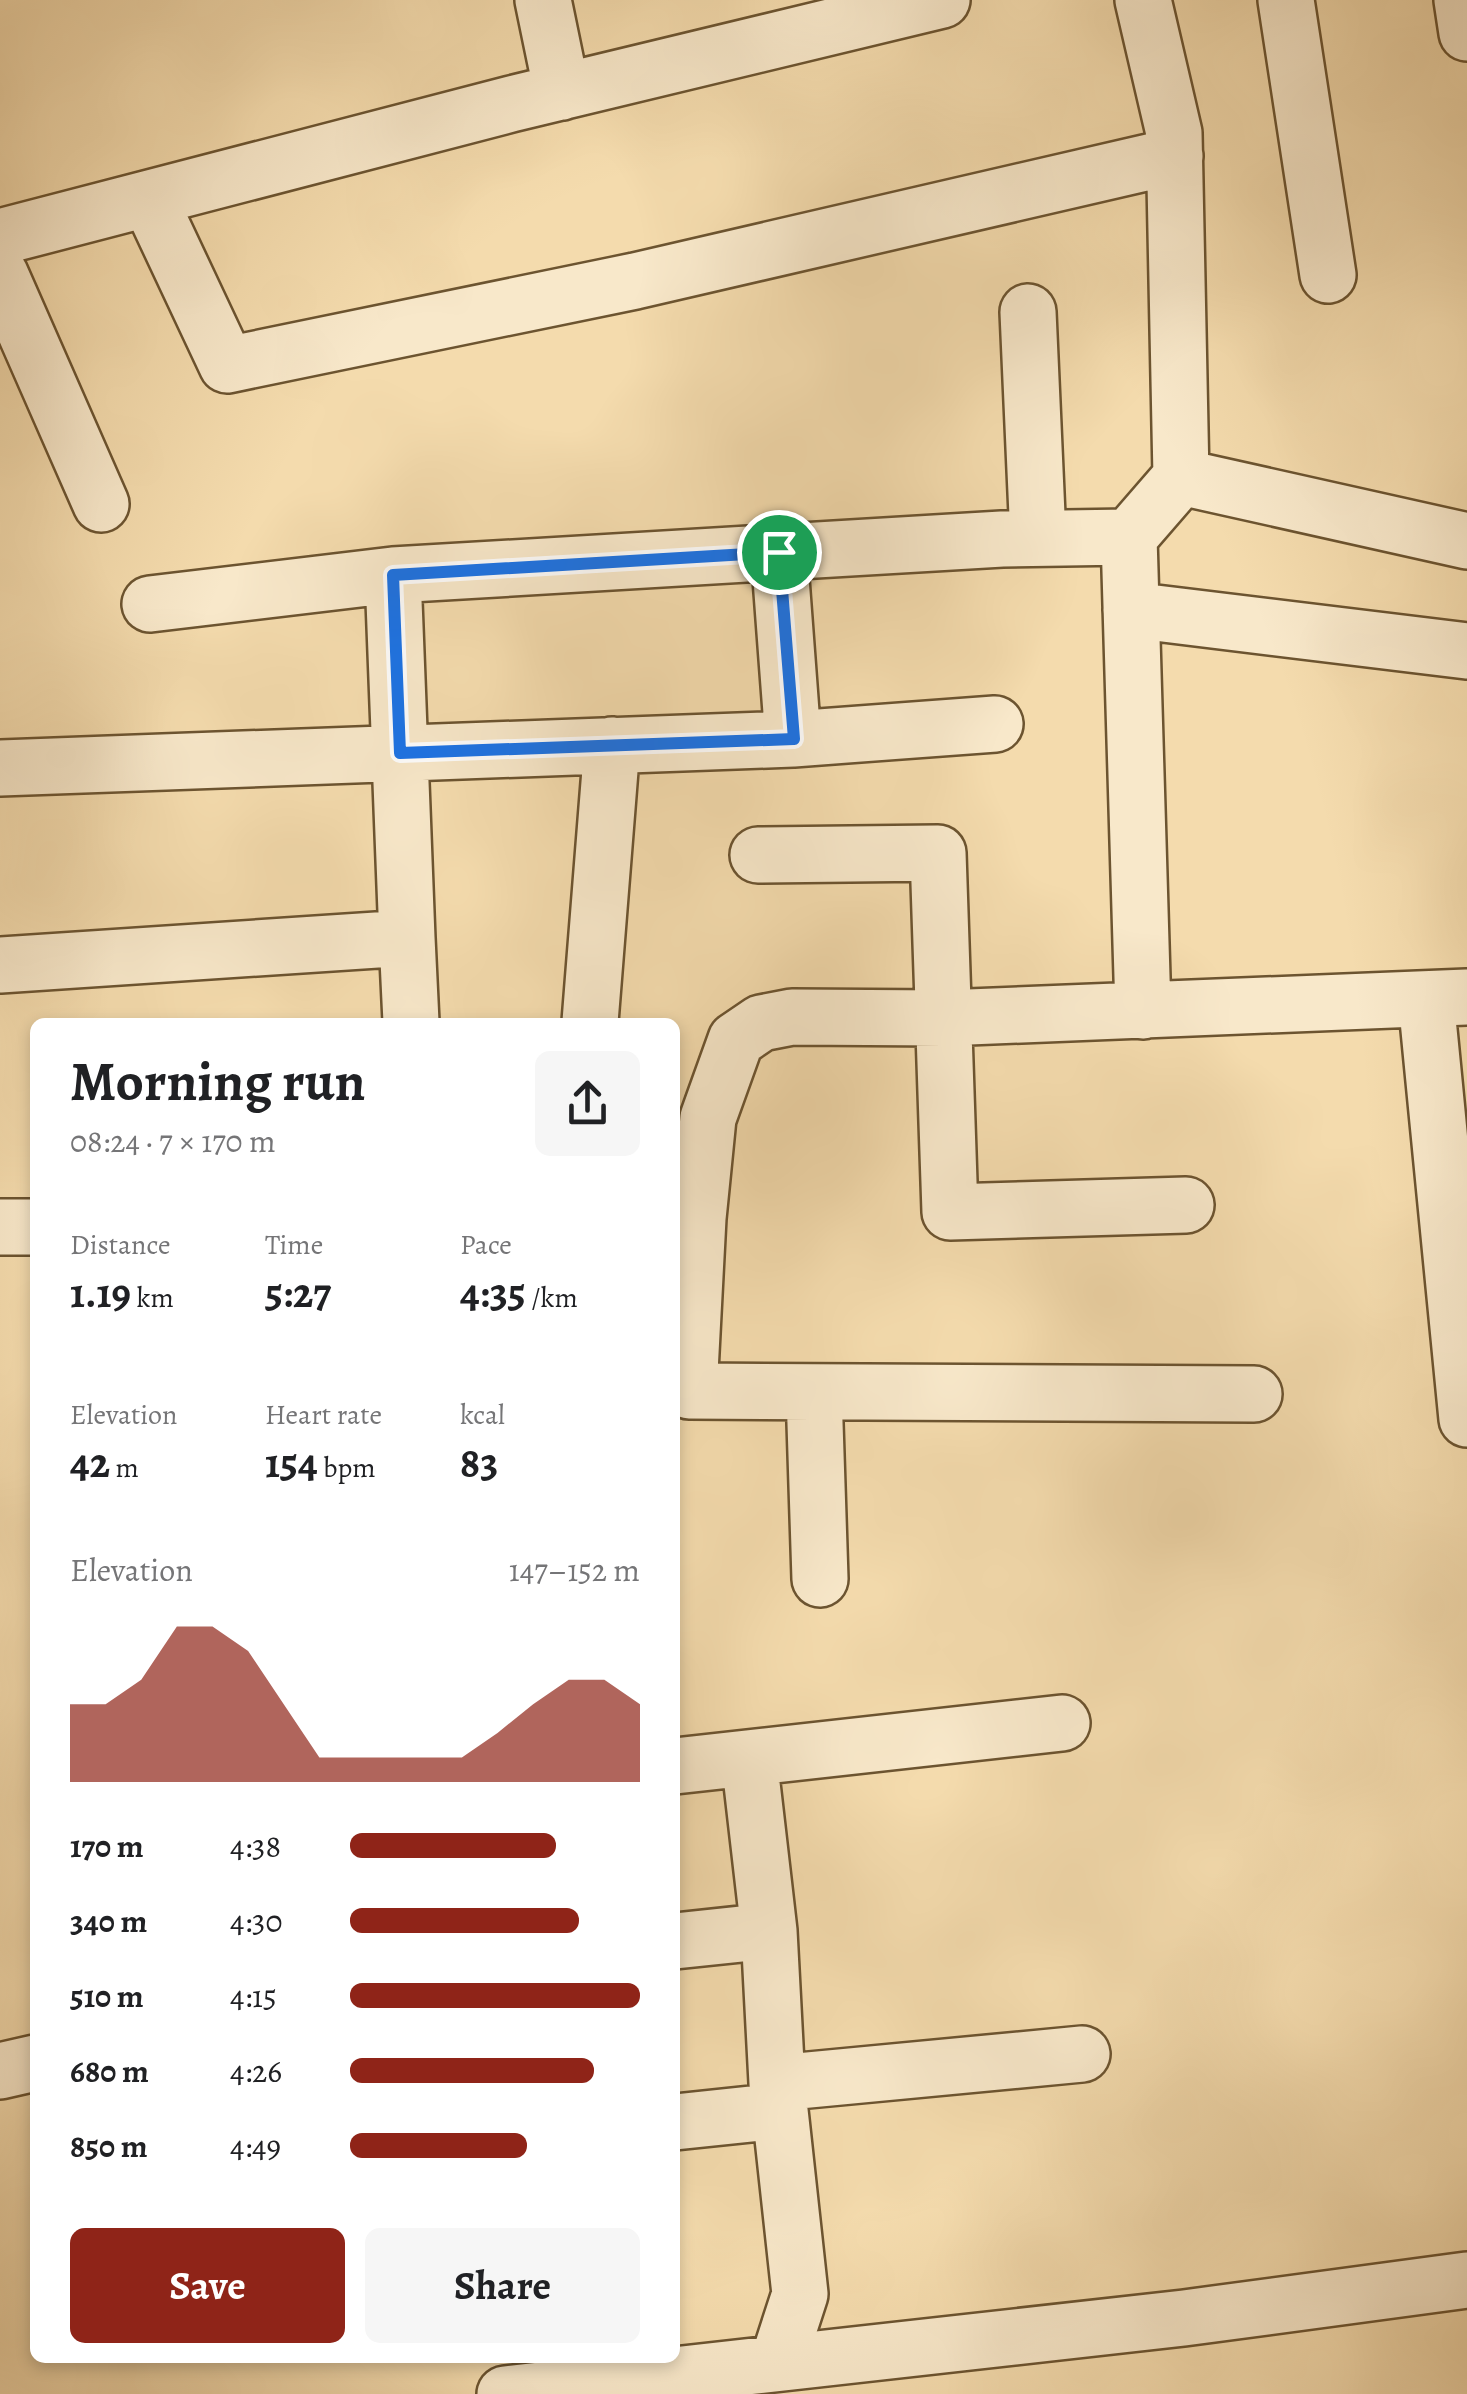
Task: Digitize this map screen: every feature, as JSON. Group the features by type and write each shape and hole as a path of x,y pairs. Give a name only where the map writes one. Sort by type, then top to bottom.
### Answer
{"street":[{"path":"543,0 562,92"},
{"path":"0,237 562,92 942,0"},
{"path":"1143,0 1174,133 1181,477 1129,537 1143,1011"},
{"path":"1286,0 1328,274"},
{"path":"1462,0 1467,33"},
{"path":"148,199 227,366 634,282 1175,156"},
{"path":"0,274 101,504"},
{"path":"1028,312 1038,538"},
{"path":"1181,477 1467,541"},
{"path":"150,604 393,575 1038,538 1129,537"},
{"path":"779,552 794,739"},
{"path":"393,575 411,1018"},
{"path":"1131,610 1467,651"},
{"path":"0,768 794,739 995,724"},
{"path":"590,1018 612,746"},
{"path":"758,855 938,853 950,1212 1186,1205"},
{"path":"0,965 407,938"},
{"path":"1254,1394 689,1390 686,1219 708,1118 736,1040 761,1023 792,1017 944,1018 1446,998 1467,1419"},
{"path":"0,1228 30,1227"},
{"path":"814,1392 820,1579"},
{"path":"680,1765 1062,1723"},
{"path":"749,1758 769,1931 779,2097 800,2294 778,2362"},
{"path":"680,1940 769,1931"},
{"path":"680,2121 779,2097 1082,2054"},
{"path":"0,2071 30,2064"},
{"path":"506,2394 1184,2318 1467,2280"}],"route":[{"path":"779,552 794,739 400,753 393,575 779,552"}]}
